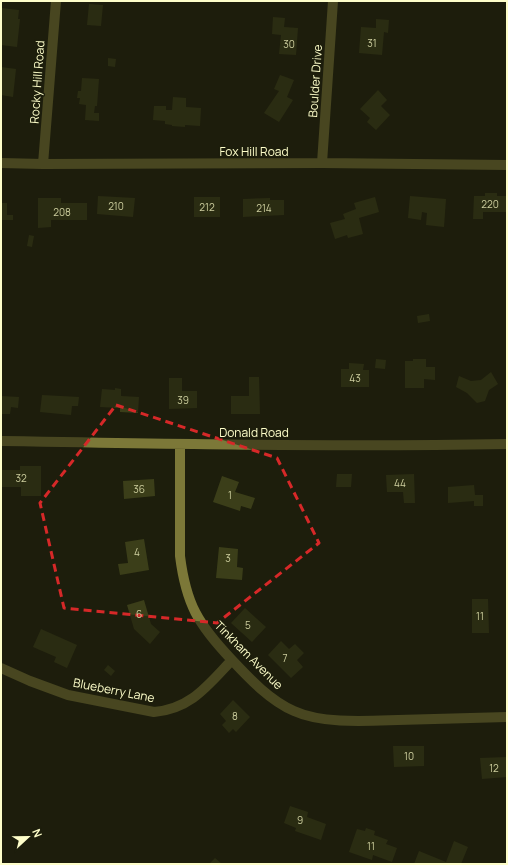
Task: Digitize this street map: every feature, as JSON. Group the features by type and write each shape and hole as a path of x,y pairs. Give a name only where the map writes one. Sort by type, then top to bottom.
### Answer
{"street":[{"name":"Rocky Hill Road","path":"43,164 56,1"},
{"name":"Boulder Drive","path":"322,163 333,1"},
{"name":"Fox Hill Road","path":"1,163 322,163 507,165"},
{"name":"Donald Road","path":"1,441 180,445 507,444"},
{"name":"Tinkham Avenue","path":"180,445 180,556 185,585 190,602 210,637 273,699 294,711 310,717 342,720 369,721 507,717"},
{"name":"Blueberry Lane","path":"1,668 68,696 154,712 168,710 187,703 201,692 232,660"}],"highlighted area":[{"path":"116,405 277,458 319,543 217,623 64,608 40,503"}],"building":[{"path":"89,4 103,5 101,26 87,25"},
{"path":"1,8 19,10 18,19 20,19 17,47 1,45"},
{"path":"273,17 285,18 284,27 298,28 296,55 279,54 281,35 272,34"},
{"path":"376,19 389,20 388,33 384,32 382,55 359,53 361,27 376,28"},
{"path":"108,58 116,59 115,67 108,66"},
{"path":"1,67 16,69 13,97 1,95"},
{"path":"280,75 294,80 287,97 293,100 279,122 264,113 279,91 274,89"},
{"path":"82,78 99,79 97,106 95,106 94,113 99,113 99,121 85,120 86,105 79,104 80,98 77,98 78,91 81,91"},
{"path":"378,90 387,100 381,106 390,115 376,130 367,122 370,118 360,109"},
{"path":"173,97 186,98 186,107 201,108 200,126 172,126 165,124 165,121 153,120 154,106 166,106 166,110 172,110"},
{"path":"485,193 497,193 497,196 507,196 507,212 483,212 483,219 473,219 474,196 485,196"},
{"path":"98,196 135,198 133,217 97,214"},
{"path":"410,196 446,199 444,227 426,225 427,213 422,212 421,220 408,218"},
{"path":"194,197 220,197 220,217 194,217"},
{"path":"375,197 379,212 359,218 363,234 348,238 347,235 335,239 330,223 345,219 343,214 356,209 354,203"},
{"path":"38,198 61,198 61,203 87,203 87,220 51,220 51,227 38,228"},
{"path":"270,198 270,200 284,200 284,215 243,217 243,199"},
{"path":"1,203 7,203 7,215 13,215 13,220 1,220"},
{"path":"29,235 34,236 32,247 27,246"},
{"path":"429,314 430,321 418,323 417,316"},
{"path":"376,359 386,360 385,369 375,368"},
{"path":"413,359 426,359 426,367 435,367 435,380 424,379 424,388 405,388 405,361 413,361"},
{"path":"349,363 364,364 363,370 369,370 369,387 341,387 341,369 349,369"},
{"path":"491,372 498,384 489,390 485,401 477,403 467,393 456,387 459,376 471,381 481,380"},
{"path":"249,377 259,377 260,414 231,414 231,396 249,396"},
{"path":"169,378 182,378 182,391 197,391 197,408 169,409"},
{"path":"115,388 121,389 121,396 139,397 138,413 120,412 120,408 100,407 102,389 115,390"},
{"path":"42,395 79,397 78,406 72,406 71,415 40,412"},
{"path":"1,396 19,397 18,408 11,407 10,414 1,414"},
{"path":"20,466 41,466 41,496 21,496 21,487 1,487 1,470 20,470"},
{"path":"337,474 352,474 351,487 336,487"},
{"path":"414,474 415,503 404,503 403,492 387,492 386,475"},
{"path":"222,476 239,482 235,492 255,498 251,509 241,506 240,511 213,502"},
{"path":"154,479 155,496 124,499 123,481"},
{"path":"474,485 475,495 483,495 483,506 474,506 474,501 448,503 448,487"},
{"path":"144,539 149,570 120,575 118,564 128,563 125,542"},
{"path":"219,547 238,549 237,567 243,568 242,580 216,578"},
{"path":"472,599 488,599 489,633 472,633"},
{"path":"144,600 151,624 160,632 150,644 134,629 127,605"},
{"path":"245,608 266,627 252,642 231,623"},
{"path":"41,629 77,645 67,668 54,662 56,657 33,647"},
{"path":"281,641 289,649 295,644 304,653 297,660 303,667 291,678 268,655"},
{"path":"108,665 115,671 111,676 104,670"},
{"path":"233,700 250,717 236,732 233,729 229,733 222,725 226,721 220,714"},
{"path":"393,746 424,746 424,766 394,767"},
{"path":"507,757 507,777 482,779 480,758"},
{"path":"290,806 308,812 307,817 326,824 321,840 295,831 296,828 284,823"},
{"path":"366,828 375,831 374,835 388,840 386,844 397,848 392,862 373,855 372,860 349,852 357,829 365,831"},
{"path":"454,841 468,847 461,864 414,864 419,851 446,862"},
{"path":"215,858 222,864 209,864"}]}
